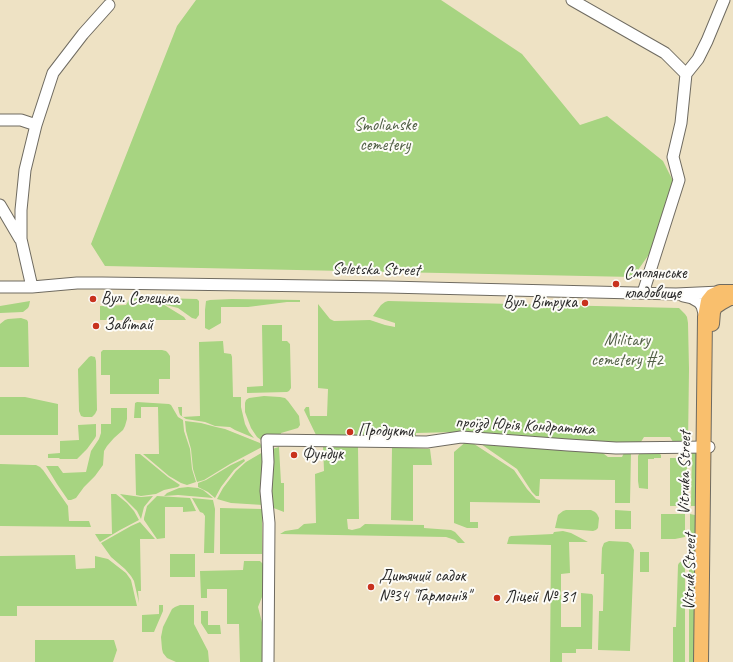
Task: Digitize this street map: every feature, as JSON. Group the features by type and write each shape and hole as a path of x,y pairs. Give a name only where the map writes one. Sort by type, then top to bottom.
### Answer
{"main road":[{"name":"Vitruka Street","path":"700,662 706,447 719,300"},
{"name":"Vitruk Street","path":"706,447 707,662"}],"street":[{"path":"572,0 665,53 686,74"},
{"path":"643,293 679,180 673,157 681,123 686,74 698,59 724,0"},
{"path":"32,287 21,239 21,210 26,170 36,125 53,73 83,34 110,5"},
{"path":"0,120 21,120 36,125"},
{"path":"0,205 21,239"},
{"name":"Seletska Street","path":"0,290 77,283 110,283 388,287 682,294 719,300"},
{"name":"Seletska Street","path":"0,287 32,287"},
{"path":"682,294 699,302 702,306 719,300"},
{"path":"682,294 719,300"},
{"name":"проїзд Юрія Кондратюка","path":"268,662 269,523 266,490 268,462 267,440 427,442 461,437 616,448 706,447"}],"green space":[{"name":"Smolianske cemetery","path":"196,0 441,0 522,54 580,125 607,116 663,161 673,181 650,253 633,277 105,266 91,244 177,26"},
{"path":"130,298 153,298 184,317 186,320 100,320 100,306 126,305"},
{"path":"160,298 197,299 199,301 199,315 196,319 192,318 178,308 166,305"},
{"path":"232,299 300,300 300,302 287,302 248,307 221,307 221,323 209,330 205,328 206,301"},
{"path":"30,301 28,308 23,312 0,313 0,306"},
{"name":"Military cemetery #2","path":"388,301 679,308 687,317 688,323 688,445 675,445 670,437 644,437 639,445 455,432 416,433 416,436 392,437 316,435 304,410 306,407 309,407 310,416 327,416 328,389 318,388 318,304 330,319 334,321 370,320 395,327 395,323 373,316 381,305"},
{"path":"21,318 27,320 28,322 29,367 0,367 0,324 8,319"},
{"path":"262,325 282,325 282,341 287,341 290,344 291,388 287,392 247,393 247,387 263,386"},
{"path":"223,341 224,353 231,354 232,357 233,397 241,397 241,407 245,424 254,438 230,427 215,426 183,417 200,416 199,342"},
{"path":"103,350 166,351 170,356 170,379 159,379 159,394 110,394 110,375 101,375 101,352"},
{"path":"91,356 95,357 96,361 97,410 92,417 84,417 81,416 79,411 78,369"},
{"path":"264,396 285,398 299,416 300,425 298,428 281,433 280,439 261,440 257,437 251,428 245,412 245,403 249,398"},
{"path":"0,397 25,397 58,404 58,435 0,435"},
{"path":"135,403 169,404 178,417 183,420 184,431 190,449 192,469 196,482 187,485 181,483 169,476 143,454 159,454 158,407 141,407 141,418 134,418"},
{"path":"178,407 182,407 182,416 180,415"},
{"path":"111,408 127,408 127,419 125,426 104,451 103,465 95,476 76,498 68,500 46,466 58,466 63,473 86,472 91,451 101,433 101,424 111,424"},
{"path":"185,421 225,429 260,443 262,447 204,480 197,482 193,469 191,449"},
{"path":"96,424 95,438 77,459 48,458 48,454 60,453 60,441 79,440 78,425"},
{"path":"468,440 514,470 527,489 536,499 540,500 540,503 470,502 470,522 478,522 478,528 467,528 454,523 454,452"},
{"path":"478,442 600,451 608,457 622,457 624,453 631,452 630,503 615,503 615,480 540,479 539,496 536,496 517,469"},
{"path":"323,446 358,447 359,519 347,519 348,529 352,530 360,528 365,524 424,525 424,528 451,530 455,532 465,543 458,543 455,540 446,537 280,534 285,531 298,529 304,524 316,523 315,474 324,471"},
{"path":"279,447 281,483 284,483 284,512 271,507 269,450"},
{"path":"392,447 430,449 432,465 413,465 413,521 391,520"},
{"path":"692,449 697,453 697,506 691,506"},
{"path":"263,452 263,505 231,503 217,499 223,488 236,471 246,462"},
{"path":"135,454 140,454 180,485 156,494 141,496 136,495"},
{"path":"639,454 661,455 661,458 648,459 648,489 639,488"},
{"path":"670,458 677,458 687,465 687,506 670,506"},
{"path":"244,459 245,461 234,470 221,487 215,498 208,492 198,487 198,483"},
{"path":"0,464 36,465 40,467 68,506 69,521 89,521 91,527 0,526"},
{"path":"188,487 203,490 213,498 178,495 164,496 167,493 179,488"},
{"path":"111,494 116,494 127,503 139,520 100,542 95,534 112,534"},
{"path":"120,494 141,497 153,496 144,507 141,519 137,511"},
{"path":"157,496 190,498 196,511 183,512 183,507 165,507 165,538 157,539 144,518 147,506"},
{"path":"192,498 213,500 215,509 214,553 204,553 205,516 200,512"},
{"path":"220,508 262,509 262,554 220,554"},
{"path":"566,510 591,510 595,512 599,518 598,528 593,531 555,528 558,515"},
{"path":"615,510 631,511 631,529 615,529"},
{"path":"661,514 685,514 685,537 661,539"},
{"path":"690,514 697,517 696,551 690,551"},
{"path":"140,522 155,539 140,539 141,591 138,591 139,603 134,581 131,576 111,557 101,543"},
{"path":"563,531 571,533 588,542 569,542 570,573 561,574 561,627 581,627 581,593 592,594 592,649 576,649 576,653 562,653 562,662 550,662 551,545 507,544 509,537 511,536 553,534 554,532"},
{"path":"609,541 628,542 634,550 630,651 598,650 599,611 603,611 604,574 601,574 602,548 604,543"},
{"path":"640,552 649,552 649,572 640,572"},
{"path":"170,554 195,554 195,577 170,577"},
{"path":"75,555 76,569 95,568 95,556 108,559 126,573 131,580 137,606 17,606 17,616 0,616 0,556"},
{"path":"244,561 260,561 264,565 266,587 258,607 264,630 264,662 240,662 239,624 227,624 227,589 207,589 207,598 201,598 200,571 243,570"},
{"path":"682,561 685,561 685,662 673,662 673,627 676,627 678,565"},
{"path":"689,561 695,562 696,564 694,662 689,662"},
{"path":"159,605 163,605 163,611 154,632 142,632 142,615 159,614"},
{"path":"180,605 194,605 194,624 208,651 209,662 176,662 167,658 163,653 161,637 163,627 172,609"},
{"path":"201,611 208,611 208,625 220,625 221,634 208,634 201,623"},
{"path":"35,640 114,640 117,650 113,662 35,662"}],"place":[{"name":"Смолянське кладовище","path":"616,284"},
{"name":"Вул. Селецька","path":"93,299"},
{"name":"Вул. Вітрука","path":"585,303"},
{"name":"Завітай","path":"96,326"},
{"name":"Продукти","path":"350,432"},
{"name":"Фундук","path":"294,455"},
{"name":"Дитячий садок №34 \"Гармонія\"","path":"371,587"},
{"name":"Ліцей № 31","path":"497,598"}]}
